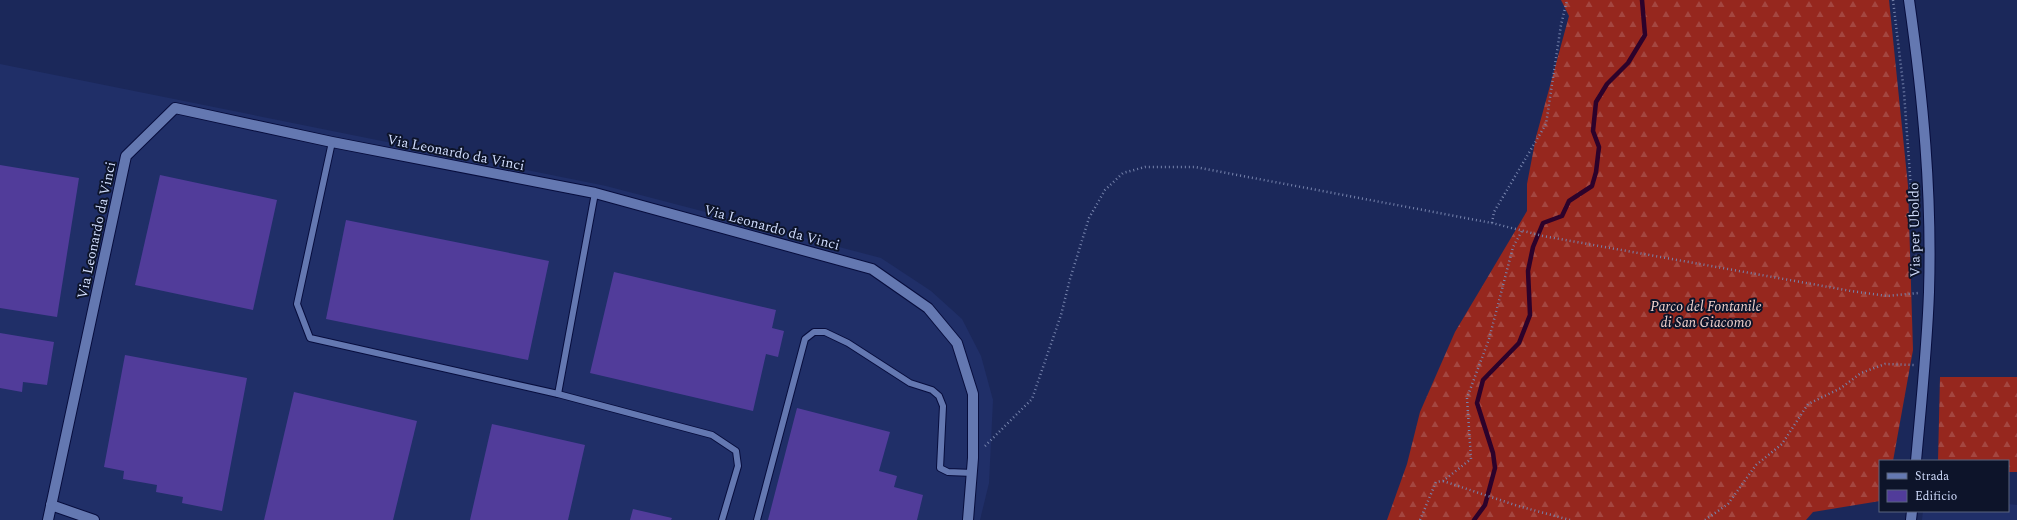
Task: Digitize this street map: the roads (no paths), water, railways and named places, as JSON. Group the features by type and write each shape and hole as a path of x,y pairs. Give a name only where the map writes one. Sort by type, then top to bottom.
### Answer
{"street":[{"name":"Via per Uboldo","path":"1909,0 1921,80 1927,154 1929,293 1925,364 1916,460"},
{"name":"Via Leonardo da Vinci","path":"48,520 126,156 175,108 332,142 595,193 872,269 928,308 958,343 973,394 973,473 968,520"},
{"path":"51,505 94,520"}],"lane":[{"path":"332,142 297,304 310,338 558,394 712,434 736,451 738,466 722,520"},
{"path":"558,394 595,193"},
{"path":"757,520 805,339 814,332 826,332 848,343 910,383 932,390 939,396 943,406 940,468 948,472 973,473"}],"waterway":[{"path":"1474,520 1485,505 1495,468 1493,453 1477,403 1483,380 1519,343 1530,315 1528,271 1533,247 1543,223 1562,216 1569,201 1592,186 1596,172 1599,147 1593,131 1596,102 1607,84 1628,63 1645,35 1642,0"}],"park label":[{"name":"Parco del Fontanile di San Giacomo","path":"1706,314"}]}
